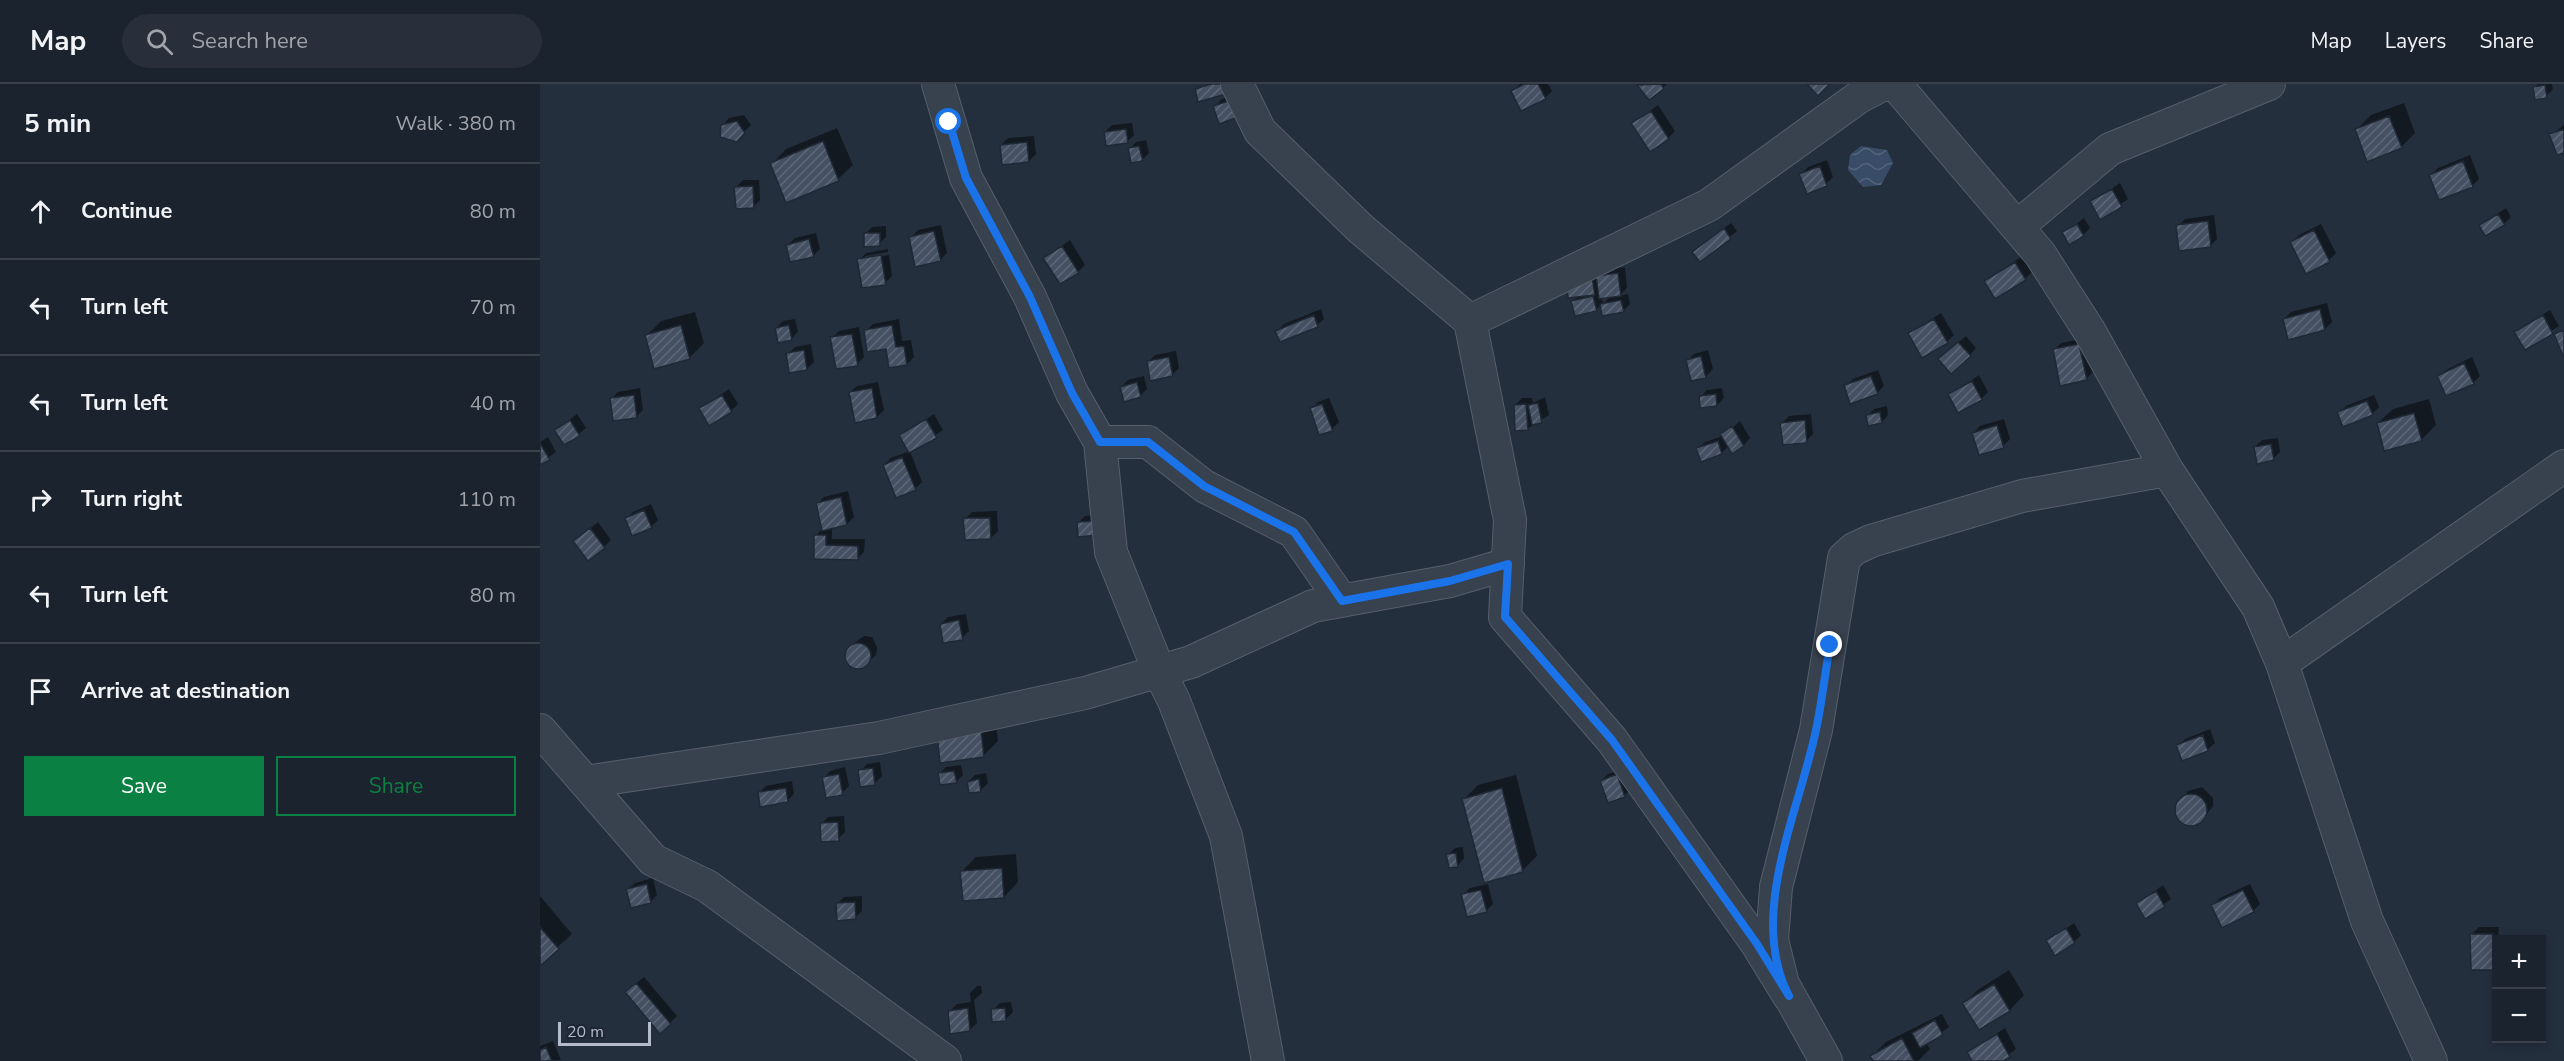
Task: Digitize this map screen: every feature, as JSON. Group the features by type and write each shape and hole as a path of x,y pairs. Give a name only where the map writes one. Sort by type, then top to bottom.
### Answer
{"street":[{"path":"938,84 966,178 1030,297 1072,393 1100,442 1111,552 1159,671 1174,702 1226,836 1268,1061"},
{"path":"1237,84 1260,131 1361,229 1470,321 1510,520 1505,617 1612,740 1757,944 1826,1061"},
{"path":"1470,321 1709,205 1859,97 1884,84"},
{"path":"1895,84 2040,254 2090,332 2167,470 2258,607 2282,663 2367,921 2432,1061"},
{"path":"2017,227 2110,149 2269,84"},
{"path":"1100,442 1148,442 1204,486 1294,532 1342,601"},
{"path":"2282,663 2564,466"},
{"path":"1789,996 1783,984 1772,940 1776,887 1816,730 1844,558 1854,549 1871,541 2022,496 2167,470"},
{"path":"585,782 879,738 1084,693 1191,662 1313,606 1450,581 1508,564"},
{"path":"540,730 652,860 707,886 945,1061"}],"water":[{"path":"1861,146 1887,150 1893,163 1881,185 1863,187 1848,170 1850,155"}],"building":[{"path":"1211,84 1223,84 1226,94 1198,102 1195,89"},
{"path":"1524,84 1538,84 1546,99 1521,111 1511,91"},
{"path":"1661,84 1664,89 1649,100 1637,85"},
{"path":"1807,84 1830,84 1818,96"},
{"path":"2545,85 2547,98 2535,100 2533,87"},
{"path":"1235,99 1241,116 1219,124 1213,106"},
{"path":"1651,111 1669,139 1650,152 1631,123"},
{"path":"2389,116 2402,148 2367,162 2355,129"},
{"path":"737,121 745,133 737,142 720,137 721,125"},
{"path":"1126,129 1128,143 1106,146 1104,132"},
{"path":"2564,129 2564,153 2557,155 2549,134"},
{"path":"823,141 839,181 786,203 770,163"},
{"path":"1027,142 1029,162 1002,165 1000,145"},
{"path":"1139,146 1143,161 1131,163 1128,148"},
{"path":"2463,161 2473,187 2439,200 2429,175"},
{"path":"1820,166 1827,186 1807,194 1799,174"},
{"path":"753,186 754,208 736,209 734,187"},
{"path":"2112,189 2122,207 2100,220 2090,201"},
{"path":"2498,214 2505,225 2485,236 2479,225"},
{"path":"2208,221 2211,247 2179,251 2176,225"},
{"path":"2077,224 2084,236 2069,245 2062,232"},
{"path":"1724,228 1731,239 1700,262 1692,252"},
{"path":"2314,230 2330,262 2306,274 2290,242"},
{"path":"934,231 941,261 915,267 909,237"},
{"path":"864,233 880,233 880,246 864,247"},
{"path":"809,239 814,257 790,262 786,245"},
{"path":"1062,246 1079,273 1060,284 1043,258"},
{"path":"881,255 886,285 862,288 857,259"},
{"path":"2015,262 2026,280 1995,299 1984,281"},
{"path":"1618,273 1621,296 1599,299 1596,276"},
{"path":"1592,277 1595,295 1568,298 1566,281"},
{"path":"1593,296 1597,311 1575,316 1571,301"},
{"path":"1621,300 1624,312 1602,316 1600,304"},
{"path":"2320,309 2325,330 2288,340 2283,319"},
{"path":"1314,315 1318,327 1280,342 1275,331"},
{"path":"2543,315 2553,334 2525,350 2514,332"},
{"path":"1934,319 1948,343 1922,358 1908,333"},
{"path":"681,325 690,359 654,369 645,335"},
{"path":"789,325 792,340 778,343 775,328"},
{"path":"892,325 896,347 904,346 907,365 889,368 886,349 867,352 864,330"},
{"path":"2564,330 2564,356 2563,356 2554,334"},
{"path":"852,334 858,366 836,369 830,337"},
{"path":"1958,342 1971,356 1951,374 1938,359"},
{"path":"2079,344 2087,380 2060,386 2053,349"},
{"path":"804,350 807,370 789,373 786,353"},
{"path":"1701,356 1706,378 1691,381 1686,360"},
{"path":"1169,357 1173,376 1150,381 1147,361"},
{"path":"2464,363 2474,384 2446,396 2437,376"},
{"path":"1871,376 1878,394 1850,404 1844,385"},
{"path":"1972,381 1982,400 1958,413 1948,394"},
{"path":"1137,382 1141,397 1124,402 1120,387"},
{"path":"872,388 877,418 855,423 849,392"},
{"path":"1716,394 1717,406 1700,408 1699,396"},
{"path":"634,395 637,418 613,421 610,398"},
{"path":"722,395 732,412 709,426 699,408"},
{"path":"2367,401 2373,415 2343,427 2337,412"},
{"path":"1538,403 1542,423 1532,425 1528,405"},
{"path":"1322,404 1333,431 1319,435 1310,408"},
{"path":"1526,404 1528,430 1515,431 1514,405"},
{"path":"1880,412 1882,423 1868,426 1866,415"},
{"path":"2414,413 2422,441 2384,451 2377,423"},
{"path":"926,419 937,438 909,453 899,435"},
{"path":"570,420 580,436 564,445 554,430"},
{"path":"1805,420 1807,443 1783,445 1780,423"},
{"path":"1997,425 2004,448 1979,455 1972,433"},
{"path":"1732,426 1744,446 1732,454 1720,434"},
{"path":"1718,441 1722,454 1701,462 1696,448"},
{"path":"540,443 550,460 540,465"},
{"path":"2271,444 2274,460 2257,464 2254,447"},
{"path":"902,457 916,490 896,498 883,465"},
{"path":"841,497 847,525 822,531 816,503"},
{"path":"644,510 652,528 632,536 625,518"},
{"path":"963,518 990,518 991,539 965,540"},
{"path":"1097,521 1098,535 1078,537 1077,522"},
{"path":"590,528 605,548 588,561 573,541"},
{"path":"814,535 826,535 826,545 858,546 858,560 814,559"},
{"path":"959,620 963,640 943,643 940,624"},
{"path":"858,643 868,646 871,656 868,666 858,669 848,666 845,656 848,646"},
{"path":"981,729 984,757 940,763 937,735"},
{"path":"2203,735 2208,751 2182,761 2176,745"},
{"path":"873,768 875,785 860,787 858,770"},
{"path":"954,771 957,783 940,785 938,773"},
{"path":"839,774 843,795 826,798 822,777"},
{"path":"1617,774 1625,797 1608,803 1600,781"},
{"path":"979,779 981,792 969,793 967,782"},
{"path":"786,788 788,802 760,807 758,792"},
{"path":"1502,788 1523,872 1484,883 1462,799"},
{"path":"2191,794 2202,799 2207,810 2202,821 2191,826 2180,821 2175,810 2180,799"},
{"path":"838,822 839,841 821,842 820,823"},
{"path":"1456,853 1458,867 1449,868 1446,854"},
{"path":"1002,868 1004,898 963,901 960,871"},
{"path":"647,884 651,903 631,908 626,889"},
{"path":"1481,890 1487,912 1467,917 1461,894"},
{"path":"2243,890 2254,912 2222,928 2211,905"},
{"path":"2156,891 2165,907 2145,919 2136,903"},
{"path":"855,902 856,919 837,921 836,903"},
{"path":"540,927 559,949 540,966"},
{"path":"2066,928 2075,943 2055,956 2046,940"},
{"path":"2470,934 2493,934 2492,970 2471,970"},
{"path":"636,983 671,1024 660,1034 625,992"},
{"path":"1994,984 2010,1011 1979,1030 1962,1003"},
{"path":"968,1008 970,1031 950,1034 948,1011"},
{"path":"1005,1008 1006,1021 992,1022 991,1009"},
{"path":"1935,1020 1943,1035 1920,1048 1912,1033"},
{"path":"1997,1034 2010,1057 2003,1061 1972,1061 1967,1052"},
{"path":"1902,1038 1914,1061 1873,1061 1870,1056"},
{"path":"546,1047 552,1061 540,1061 540,1050"}],"route":[{"path":"949,122 966,178 1030,297 1072,393 1100,442 1148,442 1204,486 1294,532 1342,601 1450,581 1508,564 1505,617 1612,740 1757,944 1789,996 1783,984 1772,940 1776,887 1816,730 1830,645"}]}
